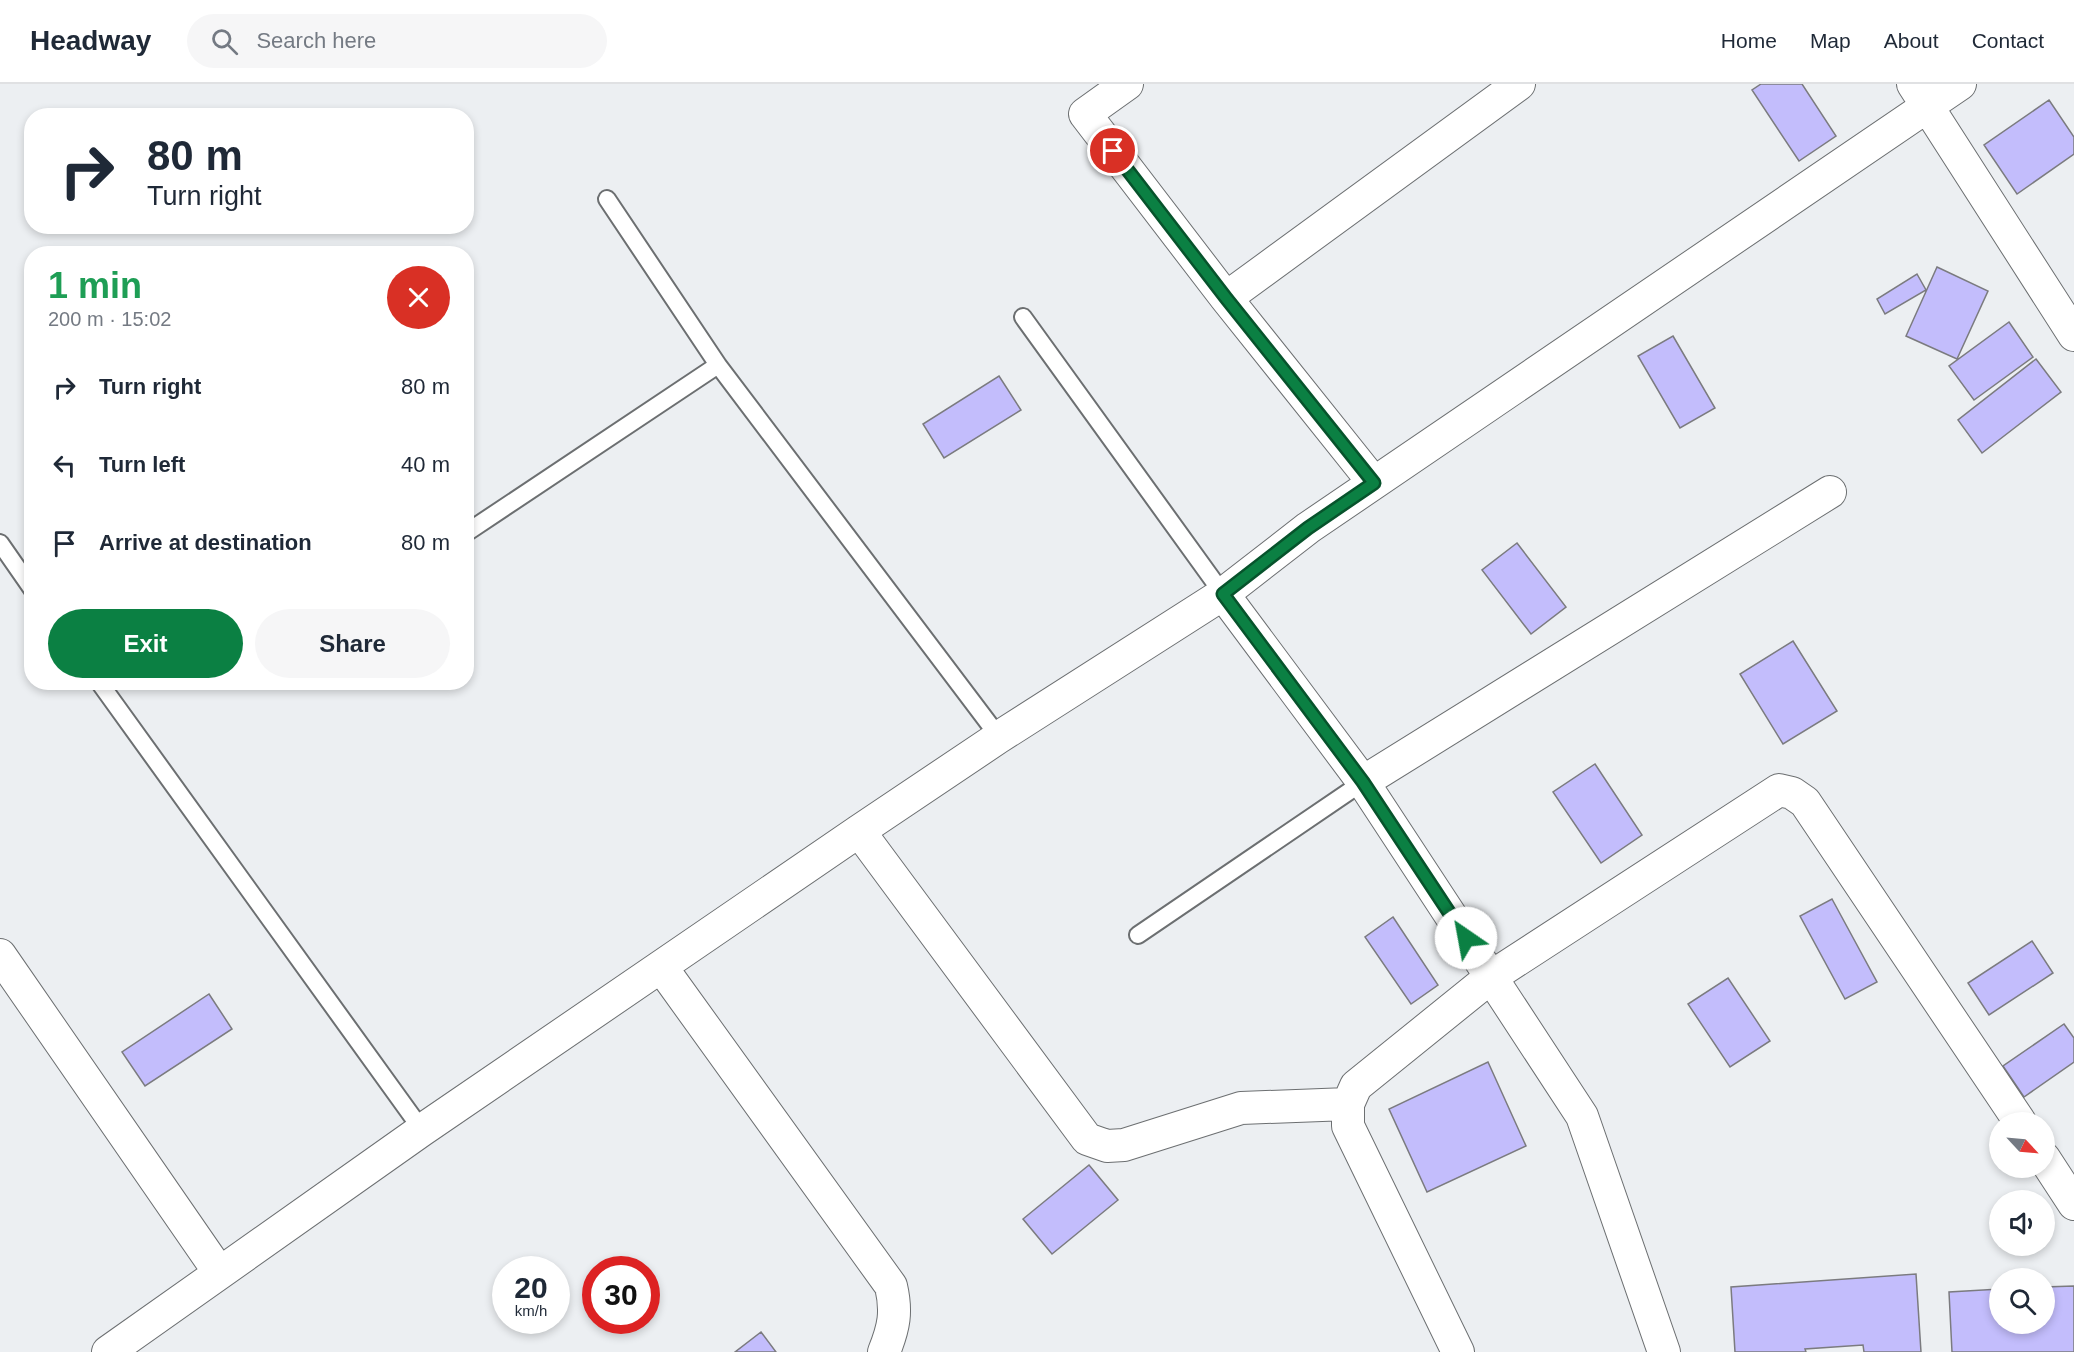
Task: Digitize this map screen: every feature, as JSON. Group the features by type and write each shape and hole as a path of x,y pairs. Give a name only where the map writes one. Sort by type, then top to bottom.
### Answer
{"street":[{"path":"1127,84 1085,114 1226,298 1374,483"},
{"path":"1226,298 1519,84"},
{"path":"108,1352 422,1130 662,968 859,831 1223,594 1308,528 1920,95 1960,84"},
{"path":"1920,95 2074,335"},
{"path":"1363,782 1830,492"},
{"path":"1223,594 1363,782 1582,1116 1664,1352"},
{"path":"1458,1352 1348,1126 1348,1104 1356,1086 1491,976 1779,790 1792,794 1805,802 2013,1112"},
{"path":"859,831 1087,1139 1107,1146 1124,1145 1241,1108 1348,1104"},
{"path":"0,954 219,1272"},
{"path":"662,968 891,1286 896,1306 890,1337 884,1352"},
{"path":"2055,1175 2074,1204"}],"lane":[{"path":"607,199 718,364 999,738"},
{"path":"1023,317 1223,594"},
{"path":"474,527 718,364"},
{"path":"0,543 24,578"},
{"path":"105,690 422,1130"},
{"path":"1138,935 1363,782"}],"building":[{"path":"1761,84 1802,84 1836,136 1799,161 1752,90"},
{"path":"2049,100 2074,137 2074,154 2017,194 1984,145"},
{"path":"1937,267 1988,291 1957,359 1906,336"},
{"path":"1917,274 1926,290 1885,314 1877,299"},
{"path":"2009,322 2033,357 1974,400 1949,366"},
{"path":"1673,336 1715,408 1680,428 1638,356"},
{"path":"2036,359 2061,392 1982,453 1958,420"},
{"path":"999,376 1021,410 944,458 923,424"},
{"path":"1517,543 1566,607 1531,634 1482,570"},
{"path":"1793,641 1837,711 1783,744 1740,674"},
{"path":"1595,764 1642,835 1601,863 1553,792"},
{"path":"1832,899 1877,982 1845,999 1800,916"},
{"path":"1393,917 1438,985 1411,1004 1365,937"},
{"path":"2032,941 2053,973 1989,1015 1968,983"},
{"path":"1728,978 1770,1041 1730,1067 1688,1004"},
{"path":"209,994 232,1029 145,1086 122,1052"},
{"path":"2064,1024 2074,1038 2074,1062 2024,1097 2003,1066"},
{"path":"1488,1062 1526,1146 1427,1192 1389,1109"},
{"path":"1089,1165 1118,1200 1052,1254 1023,1219"},
{"path":"1916,1274 1921,1352 1864,1352 1863,1345 1805,1349 1806,1352 1735,1352 1731,1287"},
{"path":"2074,1286 2074,1352 1952,1352 1949,1292 1989,1290 1989,1334 2055,1334 2055,1287"},
{"path":"761,1332 776,1352 735,1352"}],"route":[{"path":"1113,151 1226,298 1374,483 1308,528 1223,594 1363,782 1466,938"}]}
